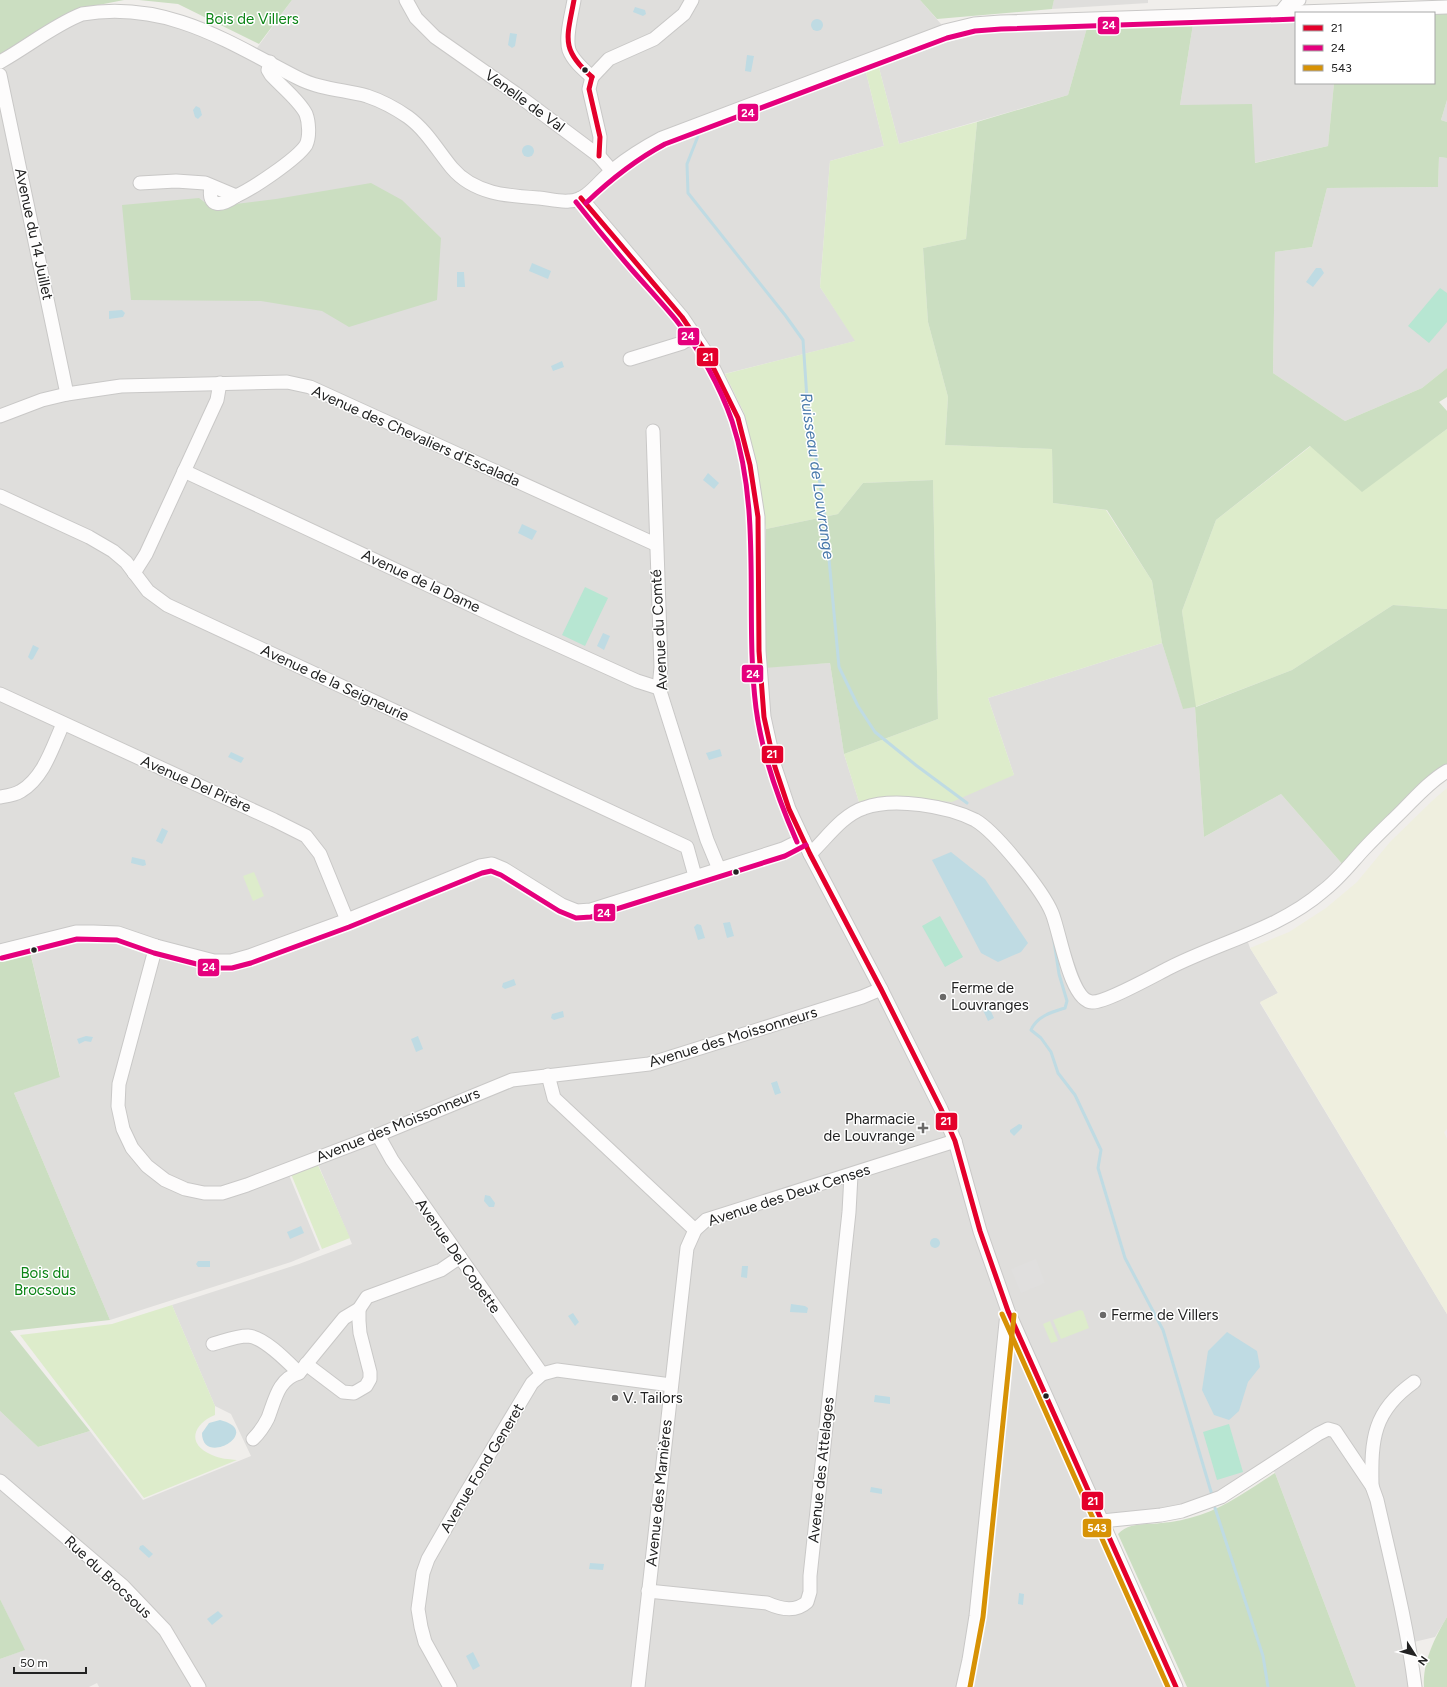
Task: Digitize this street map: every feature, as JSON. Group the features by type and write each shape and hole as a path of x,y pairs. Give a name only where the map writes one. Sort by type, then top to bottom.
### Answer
{"street":[{"name":"Venelle de Val","path":"406,0 416,18 434,37 514,93 599,156 612,170"},
{"path":"574,0 568,32 569,50 580,67 592,77"},
{"path":"599,156 600,137 589,89 592,77 610,59 654,39 684,14 692,0"},
{"path":"1281,12 1289,2 1299,0"},
{"path":"0,62 80,15 99,8 133,5 156,7 179,13 196,20 300,79 320,86 368,96 394,107 413,121 429,138 453,170 464,180 479,188 499,194 570,202 581,198 612,170 644,147 678,131 945,32 967,26 1001,22 1447,7"},
{"path":"140,183 176,181 205,183 211,186 210,195 212,201 222,204 276,171 295,156 307,143 307,116 302,108 271,75 268,70 270,62"},
{"name":"Avenue du 14 Juillet","path":"0,75 67,394"},
{"path":"581,198 682,317 695,335 708,357 738,418 750,465 758,517 759,651 764,717 775,767 789,809 810,854 925,1074 955,1141 980,1231 1008,1311 1176,1687"},
{"path":"630,359 682,343 695,335"},
{"name":"Avenue des Chevaliers d'Escalada","path":"0,416 42,400 67,394 121,386 287,382 310,387 655,544"},
{"path":"134,573 146,554 217,400 220,383"},
{"name":"Avenue du Comté","path":"653,431 655,544 661,667 659,688 707,840 719,869"},
{"name":"Avenue de la Dame","path":"184,471 637,681 659,688"},
{"name":"Avenue de la Seigneurie","path":"0,496 89,537 113,551 134,573 148,591 167,605 687,847"},
{"name":"Avenue Del Pirère","path":"0,694 306,836 320,854 348,920"},
{"path":"0,798 20,792 34,781 44,765 63,724"},
{"path":"810,854 853,813 871,806 901,803 930,806 959,814 976,821 1000,843 1042,894 1052,913 1073,981 1078,992 1085,1000 1092,1002 1110,997 1178,963 1242,937 1300,909 1341,876 1364,849 1422,791 1447,771"},
{"path":"0,951 76,932 94,932 118,933 156,946 214,961 231,960 249,956 348,920 480,866 492,864 504,869 562,905 577,911 591,910 783,849 803,839"},
{"path":"695,876 687,847 696,842 707,840"},
{"name":"Avenue des Moissonneurs","path":"156,946 118,1084 118,1106 123,1129 132,1148 147,1166 165,1180 185,1189 204,1194 222,1193 247,1185 378,1135 512,1080 650,1064 862,997 881,989"},
{"name":"Avenue des Deux Censes","path":"548,1075 554,1098 695,1230 706,1220 852,1175 955,1141"},
{"name":"Avenue Del Copette","path":"378,1135 392,1160 542,1374"},
{"name":"Avenue des Attelages","path":"648,1591 767,1603 782,1609 796,1609 807,1602 810,1592 810,1576 852,1175"},
{"name":"Avenue des Marnières","path":"638,1687 687,1248 695,1230"},
{"path":"213,1344 242,1337 254,1338 343,1392 354,1393 366,1386 370,1379 370,1372 360,1327 360,1308 367,1297 441,1270 460,1257"},
{"path":"253,1439 268,1418 276,1393 290,1376 302,1368 344,1318 351,1312 360,1308"},
{"path":"963,1687 976,1616 1008,1311"},
{"path":"542,1374 557,1370 671,1385"},
{"name":"Avenue Fond Generet","path":"450,1687 425,1642 421,1627 418,1608 423,1574 428,1559 463,1498 532,1383 542,1374"},
{"path":"1372,1486 1371,1454 1376,1427 1382,1413 1392,1401 1414,1382"},
{"path":"1102,1521 1161,1515 1196,1506 1221,1497 1318,1434 1328,1429 1335,1431 1338,1433 1372,1486 1377,1500 1401,1608 1415,1687"},
{"name":"Rue du Brocsous","path":"0,1481 123,1586 165,1630 199,1687"}],"shaded area":[{"path":"292,0 920,0 948,32 1088,24 1068,95 899,144 878,64 865,68 884,146 830,161 820,287 856,341 712,377 731,424 745,479 750,519 751,668 830,663 844,754 859,802 1014,775 988,698 1162,643 1183,708 1195,707 1204,837 1281,794 1344,866 1324,887 1244,931 1250,948 1278,993 1260,1003 1447,1314 1447,1617 1435,1637 1401,1645 1410,1687 1356,1687 1275,1473 1269,1464 1230,1488 1199,1501 1162,1509 1092,1515 1170,1687 99,1687 97,1683 89,1687 0,1687 0,1659 24,1650 0,1599 0,1411 38,1447 90,1431 143,1500 251,1456 231,1414 215,1406 172,1305 299,1264 352,1244 318,1164 289,1175 320,1250 291,1262 110,1320 14,1093 60,1076 27,939 0,945 0,65 82,20 145,12 251,56"},
{"path":"1054,0 1148,0 1148,3 1052,9"},
{"path":"1295,17 1295,84 1334,84 1328,146 1254,163 1180,105 1194,18"},
{"path":"1447,100 1447,122 1441,120"},
{"path":"1439,157 1447,158 1447,368 1422,388 1345,421 1273,373 1275,252 1312,247 1327,188 1438,187"},
{"path":"1036,1259 1045,1283 1021,1293 1011,1269"}],"green space":[{"path":"0,0 124,0 78,9 0,56"},
{"name":"Bois de Villers","path":"139,0 292,0 259,44 178,4"},
{"path":"920,0 1054,0 1052,9 937,19"},
{"path":"1435,14 1447,14 1447,100 1441,120 1447,122 1447,158 1439,157 1438,187 1327,188 1312,247 1275,252 1273,373 1345,421 1422,388 1447,368 1447,397 1439,402 1447,411 1447,429 1362,492 1310,446 1216,520 1182,611 1196,707 1292,670 1393,605 1447,609 1447,768 1344,866 1281,794 1204,837 1195,707 1183,709 1162,643 1152,581 1107,510 1053,503 1052,449 945,445 948,397 928,322 923,248 966,239 977,122 1068,95 1088,24 1194,18 1180,105 1252,104 1255,163 1328,146 1334,84 1435,84"},
{"path":"878,64 899,144 977,122 966,239 923,248 928,322 948,397 945,445 1052,449 1053,503 1106,510 1152,581 1162,643 988,698 1014,775 952,802 899,797 859,802 844,754 938,719 933,480 863,483 838,514 766,529 755,459 744,413 725,374 855,341 820,287 830,161 884,146 865,68"},
{"path":"371,183 402,200 441,238 437,300 349,327 322,311 261,301 131,300 122,205 199,198 211,207 276,199"},
{"path":"1440,288 1447,293 1447,322 1429,343 1408,326"},
{"path":"1447,429 1447,609 1393,605 1292,670 1195,707 1182,611 1216,520 1311,446 1362,491"},
{"path":"933,480 938,719 844,754 830,663 764,668 766,529 838,514 863,483"},
{"path":"585,587 608,598 585,646 562,635"},
{"path":"1447,788 1447,1129 1444,1132 1447,1139 1447,1314 1260,1002 1278,993 1250,948 1289,932 1326,908 1357,882 1390,842"},
{"path":"254,872 264,896 253,901 243,876"},
{"path":"940,916 963,957 945,967 922,926"},
{"name":"Bois du Brocsous","path":"30,952 60,1077 14,1093 110,1320 10,1331 90,1431 38,1447 0,1411 0,959"},
{"path":"317,1163 350,1238 322,1249 291,1174"},
{"path":"172,1305 215,1406 215,1415 207,1419 198,1429 196,1440 198,1445 212,1455 237,1460 144,1498 20,1335 112,1324"},
{"path":"1080,1310 1083,1311 1089,1328 1061,1339 1053,1320"},
{"path":"1050,1321 1058,1341 1051,1343 1043,1324"},
{"path":"1229,1424 1243,1472 1217,1480 1203,1432"},
{"path":"1275,1473 1356,1687 1187,1687 1118,1534 1122,1530 1132,1526 1166,1523 1210,1511 1239,1496"},
{"path":"0,1599 25,1650 0,1659"},
{"path":"1447,1617 1447,1687 1424,1687 1425,1669 1430,1650"}],"water":[{"path":"635,7 645,10 646,14 643,16 633,12"},
{"path":"817,19 821,21 823,25 821,29 817,31 813,29 811,25 813,21"},
{"path":"510,33 517,34 515,46 512,48 508,45"},
{"path":"747,55 754,56 751,72 745,71"},
{"path":"196,106 200,108 202,115 198,119 195,117 193,110"},
{"path":"526,145 530,145 534,151 530,157 526,157 522,153 522,149"},
{"path":"532,263 551,271 548,279 529,271"},
{"path":"1316,268 1321,268 1324,273 1313,287 1306,282"},
{"path":"457,272 464,272 465,287 457,287"},
{"path":"122,310 125,313 123,317 109,319 109,311"},
{"path":"562,361 564,367 553,371 551,366"},
{"path":"708,473 719,483 714,489 703,480"},
{"path":"522,524 537,531 532,540 518,533"},
{"path":"603,633 610,636 604,650 597,646"},
{"path":"33,645 39,648 31,660 28,657"},
{"path":"720,749 722,756 709,760 706,753"},
{"path":"231,752 244,758 241,763 228,757"},
{"path":"162,828 168,831 162,844 156,841"},
{"path":"951,852 985,879 1028,943 1021,952 998,962 981,953 932,860"},
{"path":"132,857 145,860 146,865 143,866 131,863"},
{"path":"730,922 734,936 727,938 723,923"},
{"path":"697,924 701,925 705,938 698,940 694,927"},
{"path":"514,979 516,985 505,989 502,987 503,983"},
{"path":"988,1005 994,1018 988,1021 982,1008"},
{"path":"563,1011 564,1017 554,1020 551,1018 552,1014"},
{"path":"86,1036 93,1037 91,1042 85,1041 79,1044 77,1039"},
{"path":"418,1036 423,1049 416,1052 411,1039"},
{"path":"777,1081 781,1093 775,1095 771,1083"},
{"path":"1019,1124 1022,1125 1022,1128 1014,1136 1010,1130"},
{"path":"485,1195 490,1196 495,1203 494,1207 489,1207 484,1201"},
{"path":"301,1226 304,1233 290,1239 287,1232"},
{"path":"933,1238 937,1238 940,1243 937,1248 933,1248 930,1245 930,1241"},
{"path":"198,1261 210,1261 210,1267 198,1267 196,1264"},
{"path":"742,1266 748,1266 747,1278 741,1277"},
{"path":"791,1304 805,1306 808,1308 807,1313 790,1312"},
{"path":"573,1313 579,1322 575,1326 568,1316"},
{"path":"1227,1332 1257,1351 1260,1367 1248,1382 1239,1411 1229,1420 1214,1415 1202,1390 1208,1351"},
{"path":"875,1395 890,1397 890,1404 874,1402"},
{"path":"220,1420 232,1425 236,1432 234,1438 228,1444 220,1447 211,1447 205,1443 202,1433 209,1423"},
{"path":"871,1487 882,1489 882,1494 870,1492"},
{"path":"143,1545 153,1554 149,1558 139,1549 140,1546"},
{"path":"590,1563 604,1564 603,1570 589,1569"},
{"path":"1019,1593 1024,1594 1023,1605 1018,1604"},
{"path":"218,1611 223,1616 212,1625 207,1619"},
{"path":"473,1652 480,1666 473,1670 466,1656"}],"waterway":[{"name":"Ruisseau de Louvrange","path":"698,136 687,164 688,193 785,315 803,340 807,399 825,516 839,667 858,706 875,732 917,766 967,803"},
{"name":"Ruisseau de Louvrange","path":"1054,941 1059,974 1067,1001 1065,1008 1041,1018 1031,1030 1041,1038 1051,1052 1058,1073 1075,1095 1101,1150 1098,1168 1125,1258 1163,1330 1212,1495"},
{"name":"Ruisseau de Louvrange","path":"1215,1508 1263,1656 1268,1687"}],"transit line":[{"name":"21","path":"574,0 569,24 568,42 570,50 575,58 592,77"},
{"name":"24","path":"586,203 623,171 665,144 947,38 975,31 1001,29 1295,19"},
{"name":"21","path":"592,77 589,89 600,137 599,156"},
{"name":"21","path":"581,198 682,317 705,351 738,418 750,465 758,517 759,651 764,717 775,767 789,809 810,854 881,989 941,1109 955,1141 980,1231 1008,1311 1176,1687"},
{"name":"24","path":"576,202 685,331 701,355 715,381 732,421 741,456 747,492 750,528 753,672 756,708 762,743 767,760 783,810 797,842"},
{"name":"24","path":"2,958 77,939 117,940 154,953 212,968 232,968 251,963 349,927 482,873 491,871 501,875 559,911 576,918 591,917 785,856 806,845"},
{"name":"543","path":"1002,1314 1168,1687"},
{"name":"543","path":"970,1687 983,1617 1014,1315"}],"place":[{"name":"Ferme de Louvranges","path":"943,997"},
{"name":"Pharmacie de Louvrange","path":"923,1128"},
{"name":"Ferme de Villers","path":"1103,1315"},
{"name":"V. Tailors","path":"615,1398"}]}
